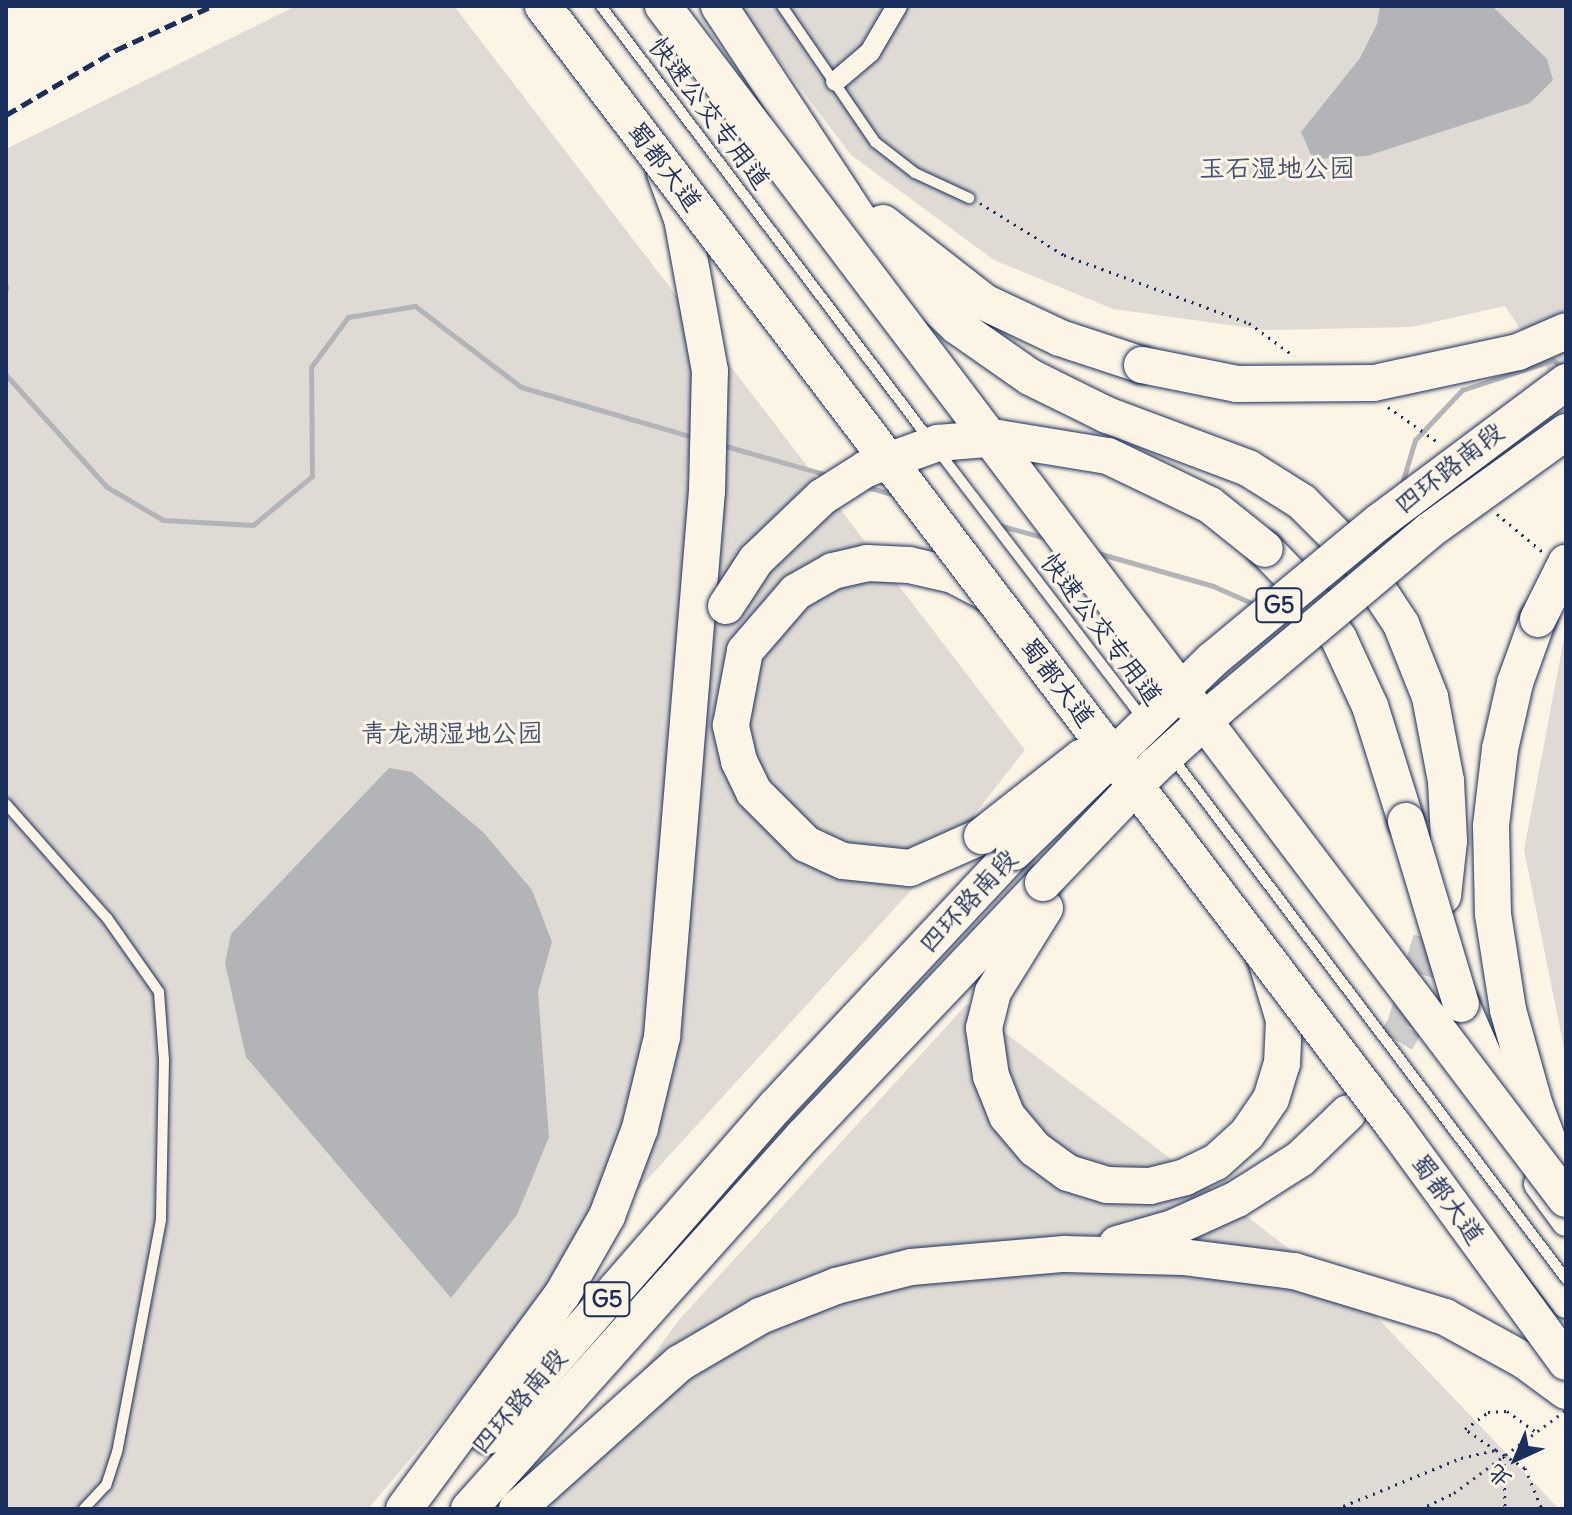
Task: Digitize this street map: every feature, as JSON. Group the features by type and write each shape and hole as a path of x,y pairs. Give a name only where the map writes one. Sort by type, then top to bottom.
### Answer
{"highway":[{"name":"蜀都大道","path":"543,6 1385,1114 1564,1387"},
{"path":"560,6 1566,1344"},
{"path":"663,6 1566,1193"},
{"path":"719,6 804,139 908,281 957,326 1030,377 1094,408 1248,468 1302,502 1356,556 1401,624 1430,697 1446,781 1449,841 1443,896"},
{"path":"404,1509 439,1498 607,1216 640,1128 662,1037 692,696 710,371 682,219 643,115"},
{"path":"804,139 907,246 984,302 1060,338 1142,365 1237,384 1374,383 1518,352 1566,331"},
{"name":"四环路南段","path":"439,1498 776,1106 1014,852 1212,660 1379,522 1566,382"},
{"name":"四环路南段","path":"439,1498 1044,896 1155,766 1430,530 1566,432"},
{"path":"692,696 726,606 756,560 822,497 866,469 938,443 998,438 1108,456 1210,505 1265,549 1306,591 1339,639 1370,706 1461,1004 1487,1071 1518,1128 1566,1193"},
{"path":"1011,606 953,575 909,565 867,563 833,571 796,592 765,623 745,651 734,690 731,725 739,761 754,792 806,844 843,861 910,868 982,836 1212,660"},
{"path":"1566,563 1538,619 1515,683 1500,749 1491,826 1493,914 1508,1010 1535,1106 1566,1193"},
{"path":"1044,896 993,992 984,1028 991,1076 1007,1116 1035,1149 1068,1173 1107,1185 1150,1186 1216,1162 1247,1134 1271,1099 1282,1064 1284,1020 1254,929"},
{"path":"1064,1254 1173,1228 1237,1199 1300,1159 1348,1113"},
{"path":"517,1509 680,1363 760,1316 836,1286 911,1267 1064,1254 1183,1257 1294,1271 1445,1317 1564,1387"}],"main road":[{"path":"582,6 1566,1304"},
{"path":"646,6 1566,1222"}],"street":[{"path":"836,81 870,52 897,6"}],"lane":[{"name":"快速公交专用道","path":"601,6 1566,1279"},
{"path":"782,6 875,142 915,173 969,198"},
{"path":"6,804 107,918 159,992 164,1060 161,1220 117,1452 106,1485 84,1509"}],"path":[{"path":"969,198 1007,216 1064,255 1249,323 1286,346 1302,366"},
{"path":"1384,403 1412,426 1433,434"},
{"path":"1420,1509 1454,1493 1535,1431 1564,1387"},
{"path":"1535,1431 1507,1411 1488,1412 1465,1429 1525,1468 1542,1509"},
{"path":"1336,1509 1461,1458 1496,1450"},
{"path":"1504,1456 1505,1509"},
{"path":"1057,1509 1170,1509"}],"green space":[{"name":"青龙湖湿地公园","path":"296,6 454,6 1025,750 937,862 624,1205 368,1509 6,1509 6,149"},
{"name":"玉石湿地公园","path":"738,6 1566,6 1566,397 1505,306 1412,327 1266,330 1113,309 994,260 851,155"},
{"path":"1566,628 1566,1058 1524,850"},
{"path":"967,1004 1371,1311 1559,1509 526,1509 606,1422 678,1321"}],"shaded area":[{"path":"1380,6 1492,6 1547,59 1553,80 1530,103 1367,156 1313,159 1301,132 1360,58 1377,24"},
{"path":"389,768 412,772 483,832 532,890 552,942 538,992 549,1137 517,1215 451,1298 246,1057 225,963 231,934"}],"waterway":[{"path":"6,375 107,487 163,520 253,525 312,476 311,367 348,317 415,306 521,387 697,438"},
{"path":"1401,487 1415,440 1462,390 1553,360 1565,370"},
{"path":"722,445 827,475"},
{"path":"864,486 896,495"},
{"path":"998,525 1046,538"},
{"path":"1094,552 1213,586 1256,605"}],"tunnel":[{"path":"1369,1087 1405,1026 1439,913"}],"railway":[{"path":"6,115 116,50 212,6"}]}
